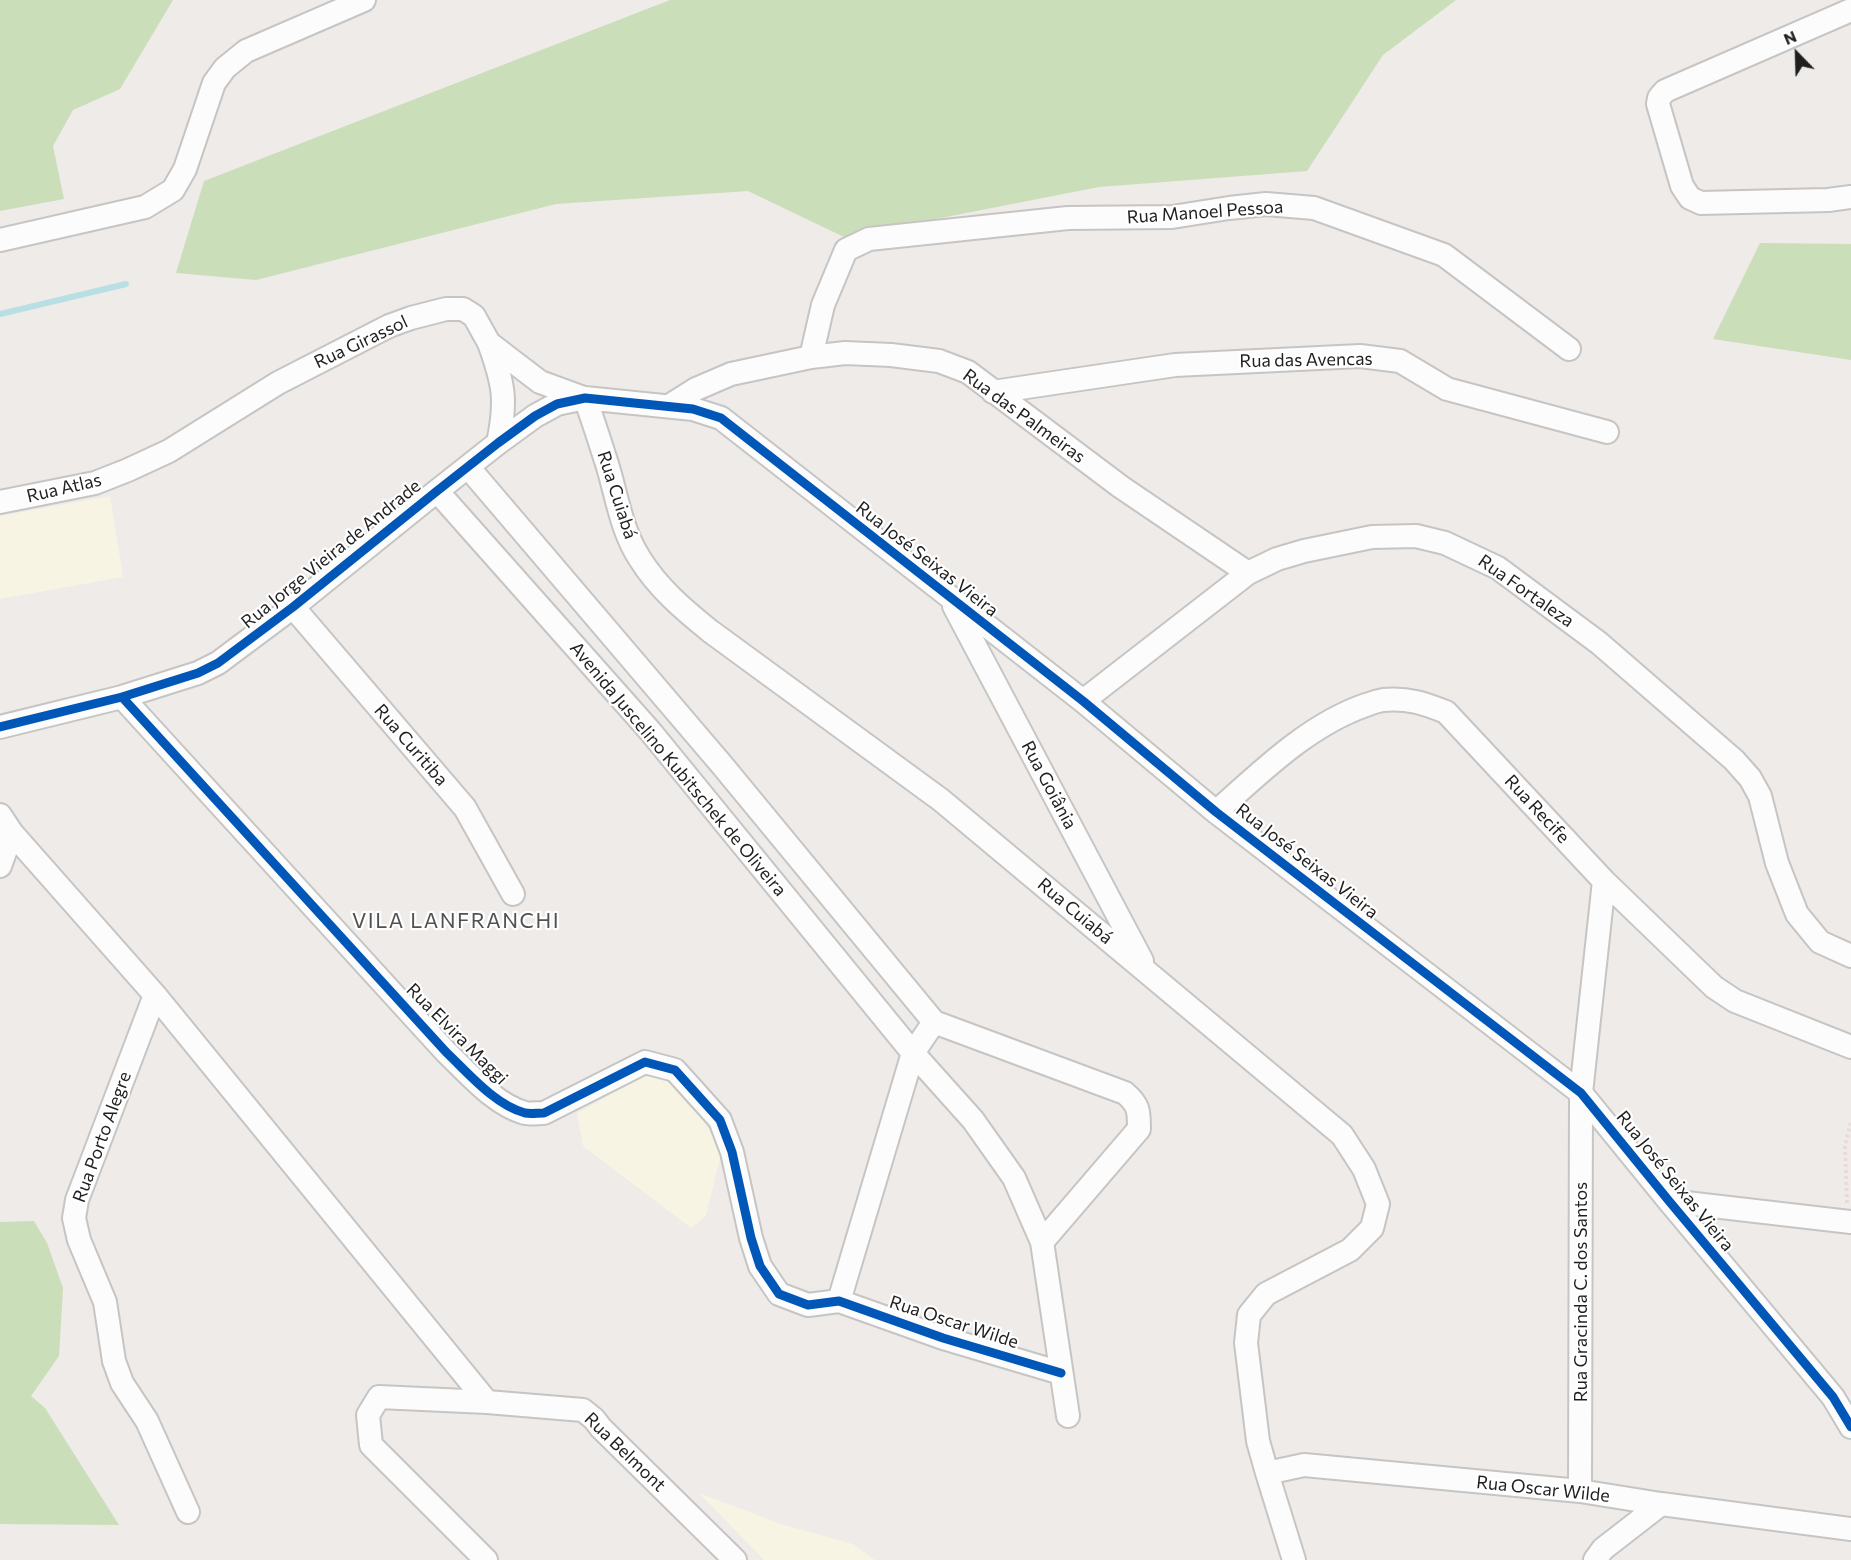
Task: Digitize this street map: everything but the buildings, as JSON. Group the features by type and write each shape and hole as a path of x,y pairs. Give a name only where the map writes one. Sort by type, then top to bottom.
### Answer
{"street":[{"path":"0,240 145,207 173,190 185,169 214,83 225,68 246,51 364,0"},
{"path":"1851,10 1665,91 1659,98 1658,104 1682,186 1690,198 1701,203 1828,200 1851,197"},
{"name":"Rua Manoel Pessoa","path":"811,357 824,305 846,250 869,239 1068,218 1172,217 1266,204 1314,208 1444,255 1569,349"},
{"name":"Rua Girassol","path":"128,470 169,451 278,383 388,326 446,309 464,309 474,316 489,343 540,382 585,398"},
{"path":"489,343 500,372 504,398 504,417 498,444"},
{"name":"Rua das Palmeiras","path":"669,406 696,390 731,374 811,357 845,353 891,355 939,361 968,372 1121,487 1248,573"},
{"name":"Rua das Avencas","path":"993,392 1175,365 1360,356 1400,361 1447,389 1607,432"},
{"name":"Rua Jorge Vieira de Andrade","path":"0,727 122,697 198,673 218,663 294,607 437,490 535,416 557,404 585,398 669,406"},
{"name":"Rua Cuiabá","path":"585,398 608,465 615,499 626,531 639,558 658,584 682,609 941,800 1342,1135 1364,1168 1378,1204 1372,1228 1350,1250 1266,1294 1249,1315 1246,1344 1258,1441 1267,1473"},
{"name":"Rua José Seixas Vieira","path":"669,406 693,409 721,418 1083,701 1216,812 1581,1093 1669,1201 1842,1398 1851,1427"},
{"name":"Avenida Juscelino Kubitschek de Oliveira","path":"468,467 673,707 933,1023"},
{"name":"Rua Atlas","path":"0,502 95,483 128,470"},
{"name":"Avenida Juscelino Kubitschek de Oliveira","path":"437,490 650,730 914,1053 973,1120 1014,1178 1042,1242 1068,1416"},
{"name":"Rua Fortaleza","path":"1083,701 1248,573 1277,559 1304,550 1372,537 1416,536 1445,543 1498,568 1599,643 1734,760 1750,778 1760,796 1777,863 1797,914 1820,942 1851,956"},
{"name":"Rua Goiânia","path":"951,599 1148,972"},
{"name":"Rua Curitiba","path":"294,607 465,807 513,894"},
{"name":"Rua Elvira Maggi","path":"122,697 446,1052 474,1080 507,1106 527,1114 544,1113 645,1062 675,1071 720,1120 732,1152 748,1227 760,1266 779,1294 808,1305 839,1301"},
{"name":"Rua Recife","path":"1216,812 1265,769 1314,731 1350,711 1381,700 1414,700 1446,712 1604,881 1714,987 1735,1001 1851,1047"},
{"path":"650,730 673,707"},
{"path":"0,866 6,824"},
{"path":"6,824 155,995 487,1402"},
{"name":"Rua Gracinda C. dos Santos","path":"1580,1491 1581,1093 1604,881"},
{"name":"Rua Porto Alegre","path":"155,995 77,1200 74,1218 79,1240 105,1302 114,1361 122,1383 147,1421 188,1512"},
{"path":"839,1301 914,1053 933,1023 1125,1093 1135,1102 1139,1114 1139,1129 1042,1242"},
{"path":"1669,1201 1849,1222"},
{"name":"Rua Oscar Wilde","path":"839,1301 943,1338 1060,1373"},
{"name":"Rua Belmont","path":"486,1560 371,1445 368,1415 379,1397 487,1402 583,1410 735,1560"},
{"name":"Rua Oscar Wilde","path":"1267,1473 1304,1465 1580,1491 1661,1504 1851,1528"},
{"path":"1267,1473 1294,1560"},
{"path":"1595,1560 1603,1549 1661,1504"}],"path":[{"path":"1849,1222 1845,1146 1851,1122"}],"shaded area":[{"path":"110,496 123,577 0,599 0,516"},
{"path":"647,1075 672,1080 702,1119 722,1151 706,1216 691,1228 583,1146 577,1113"},
{"path":"699,1493 784,1525 853,1544 875,1560 764,1560"}],"green space":[{"path":"0,0 173,0 120,89 73,110 53,146 64,199 0,211"},
{"path":"670,0 1456,0 1383,55 1307,171 1099,187 844,237 748,191 556,204 256,280 176,273 204,181"},
{"path":"1760,243 1851,244 1851,360 1713,339"},
{"path":"34,1221 47,1243 63,1288 59,1356 31,1396 45,1408 119,1525 0,1524 0,1222"}],"waterway":[{"path":"0,314 126,284"}],"cycle path":[{"path":"0,727 122,697 198,673 218,663 293,607 498,443 535,416 557,404 585,398 693,409 721,418 1083,701 1216,812 1581,1093 1833,1397 1851,1427"},
{"path":"122,697 446,1052 493,1096 525,1113 544,1113 645,1062 675,1070 720,1120 732,1152 751,1238 760,1266 779,1294 808,1305 839,1301 943,1338 1061,1373"}],"district":[{"name":"VILA LANFRANCHI","path":"456,921"}]}
